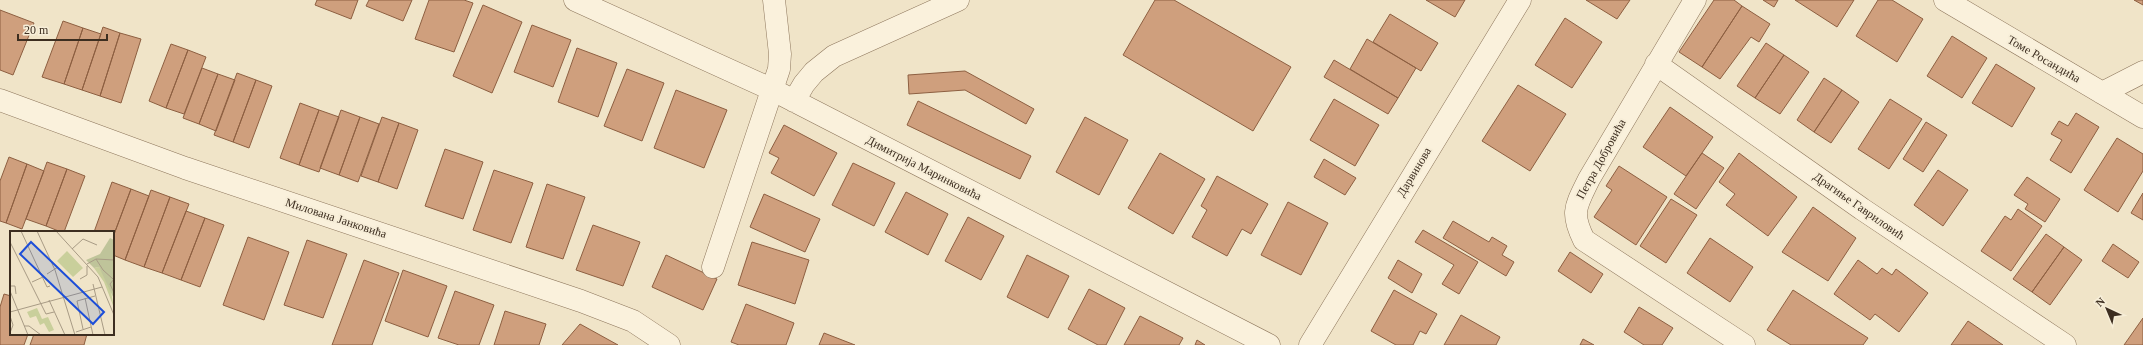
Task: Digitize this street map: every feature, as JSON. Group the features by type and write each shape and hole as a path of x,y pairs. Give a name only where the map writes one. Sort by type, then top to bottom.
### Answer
{"street":[{"name":"Димитрија Маринковића","path":"575,0 771,89 1269,345"},
{"path":"713,267 771,89 779,69 780,54 774,0"},
{"path":"794,101 804,84 814,72 834,56 958,0"},
{"name":"Дарвинова","path":"1310,345 1520,0"},
{"name":"Петра Добровића","path":"1695,0 1589,178 1575,207 1576,224 1584,240 1744,345"},
{"name":"Томе Росандића","path":"1945,0 2143,117"},
{"name":"Драгиње Гавриловић","path":"1656,64 1862,209 2065,345"},
{"path":"2102,93 2143,72"},
{"name":"Милована Јанковића","path":"0,100 185,168 581,301 633,321 669,345"}],"building":[{"path":"317,0 358,0 351,19 315,5"},
{"path":"369,0 412,0 403,21 366,6"},
{"path":"429,0 464,0 473,3 454,52 415,39"},
{"path":"1155,0 1174,0 1291,67 1253,131 1123,55"},
{"path":"1426,0 1465,0 1455,17"},
{"path":"1586,0 1630,0 1617,19"},
{"path":"1714,0 1734,0 1742,6 1702,67 1679,52"},
{"path":"1763,0 1778,0 1774,7"},
{"path":"1795,0 1854,0 1837,27"},
{"path":"1878,0 1892,0 1923,19 1897,62 1856,36"},
{"path":"2134,0 2143,0 2143,5"},
{"path":"483,5 522,22 492,93 453,76"},
{"path":"1742,6 1770,24 1759,42 1751,37 1720,79 1702,67"},
{"path":"0,10 34,23 13,75 0,70"},
{"path":"1390,14 1438,43 1421,71 1373,42"},
{"path":"1565,18 1602,42 1572,88 1535,65"},
{"path":"63,21 83,28 64,84 42,77"},
{"path":"532,25 571,40 553,87 514,72"},
{"path":"103,27 120,33 100,96 82,90"},
{"path":"83,28 101,34 82,90 64,84"},
{"path":"120,33 141,39 121,103 100,96"},
{"path":"1952,36 1987,58 1962,98 1927,76"},
{"path":"1367,39 1416,68 1398,98 1350,69"},
{"path":"1766,43 1784,55 1755,98 1737,86"},
{"path":"171,44 188,50 166,108 149,101"},
{"path":"577,48 617,63 598,117 558,102"},
{"path":"188,50 206,57 184,114 166,108"},
{"path":"1784,55 1809,72 1780,114 1755,98"},
{"path":"1334,60 1398,98 1388,114 1324,77"},
{"path":"1996,64 2035,88 2012,127 1972,103"},
{"path":"202,68 218,74 199,124 183,118"},
{"path":"627,69 664,83 642,141 604,126"},
{"path":"965,71 1034,109 1026,124 965,90 909,94 908,75"},
{"path":"237,73 256,80 233,142 214,135"},
{"path":"218,74 235,80 216,131 199,124"},
{"path":"1824,78 1842,90 1814,132 1797,120"},
{"path":"256,80 272,86 249,148 233,142"},
{"path":"1518,85 1566,114 1530,171 1482,141"},
{"path":"676,90 727,110 704,168 654,148"},
{"path":"1842,90 1859,102 1831,143 1814,132"},
{"path":"1334,99 1379,125 1355,166 1310,140"},
{"path":"1890,99 1922,119 1889,169 1858,149"},
{"path":"918,101 1031,156 1020,179 907,125"},
{"path":"300,103 319,110 299,165 280,158"},
{"path":"1670,107 1713,137 1686,176 1643,147"},
{"path":"319,110 339,117 319,172 299,165"},
{"path":"341,110 360,117 339,175 320,168"},
{"path":"2076,113 2099,127 2071,173 2050,160 2062,140 2051,134 2059,121 2068,126"},
{"path":"360,117 379,124 358,182 339,175"},
{"path":"382,117 399,123 378,182 361,176"},
{"path":"1085,117 1128,140 1099,195 1056,172"},
{"path":"1926,122 1947,135 1923,172 1903,159"},
{"path":"399,123 418,130 397,189 378,182"},
{"path":"784,125 837,153 814,196 771,173 779,158 769,153"},
{"path":"2117,138 2143,154 2143,171 2118,212 2084,190"},
{"path":"445,149 483,162 463,219 425,206"},
{"path":"1160,153 1205,179 1173,234 1128,208"},
{"path":"1702,153 1724,168 1696,209 1674,194"},
{"path":"1739,153 1797,197 1768,236 1726,205 1735,194 1719,182"},
{"path":"9,157 27,164 6,223 0,221 0,181"},
{"path":"1324,159 1356,178 1345,195 1314,177"},
{"path":"47,162 67,169 46,226 26,219"},
{"path":"853,163 895,183 874,226 832,205"},
{"path":"27,164 44,171 22,229 6,223"},
{"path":"1619,166 1667,197 1636,245 1594,217 1612,190 1606,186"},
{"path":"67,169 85,176 64,231 58,231 46,226"},
{"path":"494,170 533,183 511,243 473,230"},
{"path":"1938,170 1968,190 1943,226 1914,205"},
{"path":"1217,176 1268,204 1251,234 1242,229 1227,256 1192,237 1207,210 1201,206"},
{"path":"2027,177 2060,199 2045,222 2025,209 2028,204 2014,195"},
{"path":"112,182 131,189 114,234 114,231 94,231"},
{"path":"547,184 585,197 563,259 526,247"},
{"path":"131,189 149,196 125,260 114,255 114,234"},
{"path":"151,190 170,197 144,267 125,260"},
{"path":"906,192 948,214 928,255 885,232"},
{"path":"2143,193 2143,220 2131,213"},
{"path":"764,194 820,219 805,252 750,227"},
{"path":"170,197 189,204 162,273 144,267"},
{"path":"1671,199 1697,215 1666,263 1640,246"},
{"path":"1288,202 1328,223 1301,275 1261,255"},
{"path":"1813,207 1856,238 1828,281 1782,252"},
{"path":"2018,209 2042,226 2011,271 1981,251 2005,216 2011,220"},
{"path":"186,211 205,218 181,280 162,273"},
{"path":"968,217 1004,236 981,280 945,261"},
{"path":"205,218 224,225 200,287 181,280"},
{"path":"1453,221 1489,242 1492,237 1507,246 1502,255 1514,262 1506,276 1443,238"},
{"path":"593,225 640,242 623,286 576,270"},
{"path":"1423,230 1478,262 1459,294 1442,284 1454,265 1415,242"},
{"path":"2046,234 2064,247 2032,292 2013,279"},
{"path":"248,237 289,252 264,320 223,305"},
{"path":"1710,238 1753,267 1730,302 1687,273"},
{"path":"307,240 347,254 323,318 284,305"},
{"path":"752,242 809,260 795,304 738,285"},
{"path":"2113,244 2139,262 2128,278 2102,261"},
{"path":"2064,247 2082,260 2050,305 2032,292"},
{"path":"1570,252 1603,274 1591,293 1558,271"},
{"path":"666,255 717,279 703,310 652,287"},
{"path":"1027,255 1069,276 1048,318 1007,297"},
{"path":"364,260 399,273 372,345 332,345"},
{"path":"1398,260 1422,274 1412,293 1388,278"},
{"path":"1858,260 1877,274 1882,268 1892,275 1896,269 1928,293 1899,332 1875,314 1870,320 1834,294"},
{"path":"403,270 447,286 428,337 385,321"},
{"path":"1089,289 1125,308 1106,345 1098,345 1068,329"},
{"path":"1394,290 1437,314 1426,334 1420,331 1413,345 1396,345 1371,331"},
{"path":"1793,290 1868,338 1863,345 1791,345 1767,330"},
{"path":"455,291 494,305 479,345 459,345 438,338"},
{"path":"4,294 10,296 10,335 28,335 24,345 0,345 0,307"},
{"path":"746,304 794,323 786,345 739,345 731,342"},
{"path":"1639,307 1673,328 1662,345 1644,345 1624,332"},
{"path":"505,311 546,324 539,345 494,345"},
{"path":"1461,315 1500,337 1496,345 1444,345"},
{"path":"1140,316 1183,338 1179,345 1124,345"},
{"path":"2143,318 2143,345 2124,345"},
{"path":"1968,321 2003,345 1951,345"},
{"path":"580,324 618,345 562,345"},
{"path":"824,333 855,345 819,345"},
{"path":"34,335 87,335 84,345 30,345"},
{"path":"1583,339 1594,345 1580,345"},
{"path":"1197,340 1205,345 1195,345"}]}
